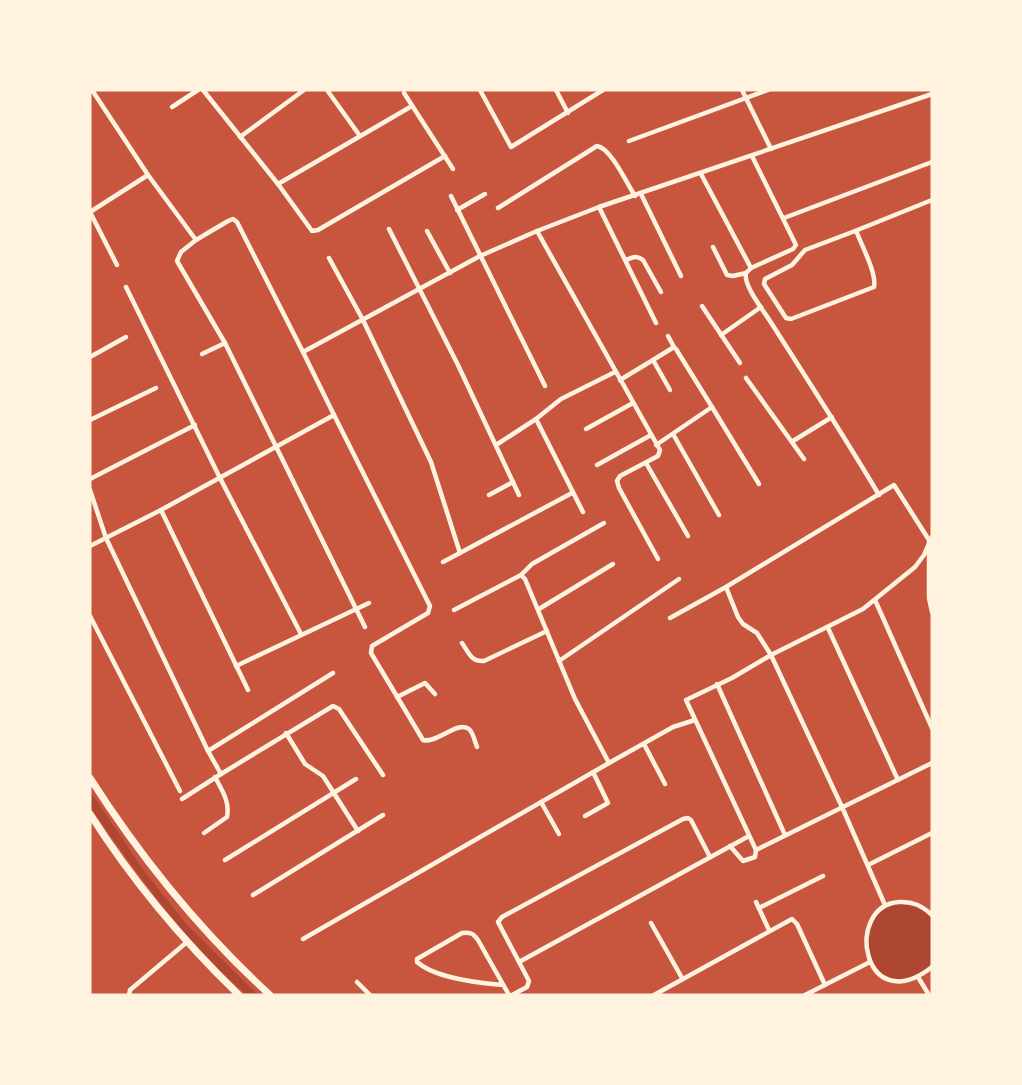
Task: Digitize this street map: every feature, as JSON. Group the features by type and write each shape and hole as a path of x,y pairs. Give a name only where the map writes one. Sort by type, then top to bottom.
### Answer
{"main road":[{"path":"90,778 135,844 198,923 270,995"},
{"path":"90,814 125,865 187,942 239,995"}],"street":[{"path":"92,90 148,175 196,240"},
{"path":"172,106 198,90"},
{"path":"203,90 278,184 312,231 318,230 445,156"},
{"path":"240,137 304,90"},
{"path":"327,90 360,136"},
{"path":"480,90 512,147 603,90"},
{"path":"556,90 568,113"},
{"path":"742,90 771,149"},
{"path":"629,141 768,90"},
{"path":"404,93 453,169"},
{"path":"303,352 480,256 537,231 599,207 932,94"},
{"path":"278,184 412,106"},
{"path":"498,208 597,146 603,147 609,153 635,196"},
{"path":"713,247 727,275 733,276 746,273 751,268 795,247 796,243 752,156"},
{"path":"784,218 932,162"},
{"path":"701,174 751,268"},
{"path":"117,265 90,212 148,175"},
{"path":"457,210 485,194"},
{"path":"641,194 681,276"},
{"path":"451,196 545,386"},
{"path":"855,231 872,271 874,287 791,319 784,316 765,284 768,276 792,265 805,250 932,200"},
{"path":"599,207 656,323"},
{"path":"365,627 225,343 177,261 181,252 196,240 233,219 237,222 430,606 428,613 372,646 370,650 423,740 429,741 462,727 469,728 477,747"},
{"path":"389,230 519,495"},
{"path":"427,231 450,273"},
{"path":"537,231 660,450 660,455 621,476 617,484 658,559"},
{"path":"626,260 634,257 643,260 661,292"},
{"path":"329,258 363,320 431,462 460,553"},
{"path":"746,273 747,282 761,307 879,495"},
{"path":"126,287 220,478 301,634"},
{"path":"702,306 740,363"},
{"path":"721,335 761,307"},
{"path":"767,316 778,307"},
{"path":"620,380 674,346 668,336"},
{"path":"90,357 126,337"},
{"path":"202,354 225,343"},
{"path":"676,349 759,484"},
{"path":"653,360 670,390"},
{"path":"496,445 536,419 561,399 615,372"},
{"path":"746,378 804,459"},
{"path":"90,420 156,388"},
{"path":"586,429 633,403"},
{"path":"656,445 712,407"},
{"path":"90,546 161,510 334,415"},
{"path":"793,441 832,417"},
{"path":"536,419 583,512"},
{"path":"90,479 195,425"},
{"path":"673,434 718,514"},
{"path":"597,465 651,435"},
{"path":"646,463 688,536"},
{"path":"489,495 513,482"},
{"path":"670,618 726,587 894,485 931,538 929,598 932,612"},
{"path":"90,490 106,538 221,774"},
{"path":"443,562 572,493"},
{"path":"161,510 248,690"},
{"path":"454,610 520,575 532,564 604,523"},
{"path":"730,846 743,861 756,857 756,848 686,700 863,609 915,567 924,555 931,538"},
{"path":"539,609 614,564"},
{"path":"520,575 525,579 539,609 575,699 609,763"},
{"path":"559,661 680,579"},
{"path":"726,587 738,617 743,624 757,633 771,655 885,905"},
{"path":"875,600 932,729"},
{"path":"237,666 369,603"},
{"path":"90,616 180,791"},
{"path":"828,628 898,780"},
{"path":"462,643 473,660 478,662 547,631"},
{"path":"208,751 333,673"},
{"path":"397,697 425,683 435,694"},
{"path":"717,684 785,835"},
{"path":"182,799 330,707 336,707 383,776"},
{"path":"303,939 673,727 695,720"},
{"path":"286,734 305,764 322,776 358,831"},
{"path":"644,744 665,784"},
{"path":"756,848 932,763"},
{"path":"585,816 609,803 593,772"},
{"path":"204,834 227,817 229,809 215,777"},
{"path":"225,860 356,779"},
{"path":"541,802 559,834"},
{"path":"253,895 383,816"},
{"path":"503,985 439,974 423,968 417,959 462,933 469,932 474,934 478,940 510,995 529,984 498,922 502,917 683,819 691,820 710,857"},
{"path":"868,865 932,833"},
{"path":"519,962 749,836"},
{"path":"759,908 823,876"},
{"path":"756,902 769,930"},
{"path":"932,915 921,906 910,902 885,905 874,916 866,935 870,962 881,975 892,982 904,983 932,968"},
{"path":"654,995 792,919 825,985"},
{"path":"651,923 682,978"},
{"path":"129,995 130,990 187,942"},
{"path":"806,995 870,962"},
{"path":"918,977 929,995"},
{"path":"357,982 370,995"}],"shaded area":[{"path":"90,791 142,868 187,925 258,995 247,995 224,975 183,931 92,810"},
{"path":"896,902 914,903 932,916 932,967 907,982 893,981 878,972 867,946 866,936 873,918"}]}
